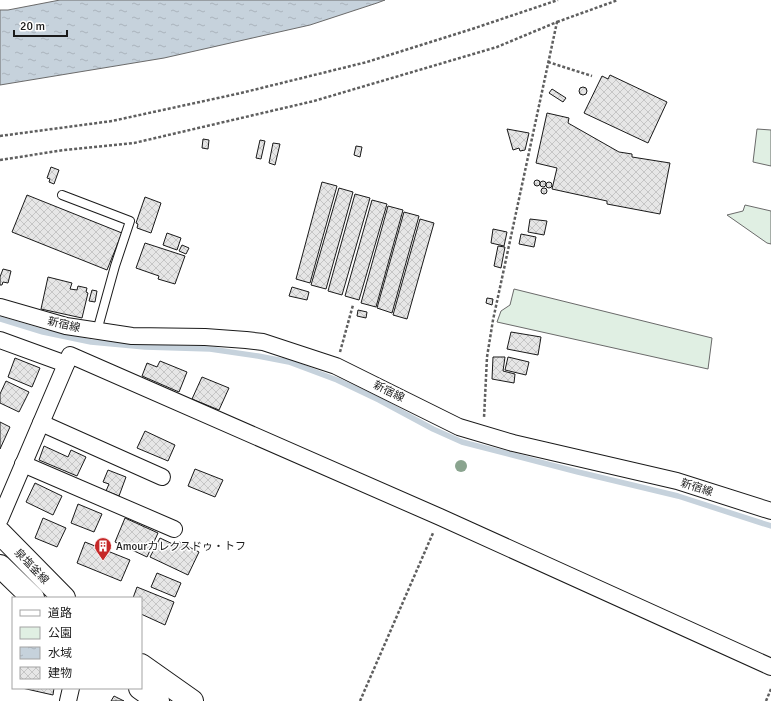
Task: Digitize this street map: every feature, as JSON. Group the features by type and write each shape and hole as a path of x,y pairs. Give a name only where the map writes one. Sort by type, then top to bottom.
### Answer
{"main road":[{"name":"泉塩釜線","path":"0,533 63,597"},
{"name":"泉塩釜線","path":"0,566 32,597"},
{"path":"142,666 192,701"},
{"path":"141,689 158,701"}],"street":[{"name":"新宿線","path":"0,307 66,326 132,336 205,337 263,342 336,366 459,427 513,443 677,481 771,511"},
{"path":"0,340 66,364"},
{"path":"0,519 70,356 440,517 771,667"},
{"path":"41,423 162,477"},
{"path":"23,464 174,529"},
{"path":"68,701 71,689"},
{"path":"78,689 79,701"}],"lane":[{"path":"62,195 130,221 115,266 97,331"}],"path":[{"path":"0,136 112,122 367,62 558,0"},
{"path":"0,160 64,150 134,143 314,102 497,47 557,22 618,0"},
{"path":"483,434 487,357 493,320 557,22"},
{"path":"548,62 592,76"},
{"path":"336,366 353,305"},
{"path":"360,701 440,517"},
{"path":"766,701 771,689"}],"green space":[{"path":"757,129 771,130 771,166 753,162"},
{"path":"745,205 771,211 771,244 767,243 727,215 743,211"},
{"path":"514,289 712,338 708,369 497,322 501,311 510,305"}],"water":[{"path":"60,0 385,0 310,25 164,58 0,85 0,10 8,10"}],"building":[{"path":"610,75 667,102 648,143 584,113 602,76 608,79"},
{"path":"583,87 586,88 586,94 583,95 580,94 579,91 580,88"},
{"path":"552,89 566,98 563,102 549,93"},
{"path":"547,113 569,118 568,123 619,152 632,154 632,157 670,163 660,214 607,204 607,201 552,189 557,168 536,163"},
{"path":"507,129 529,133 525,150 520,151 519,148 513,150"},
{"path":"203,139 209,140 208,149 202,148"},
{"path":"260,140 265,141 261,159 256,158"},
{"path":"273,143 280,144 275,165 269,163"},
{"path":"356,146 362,147 360,157 354,155"},
{"path":"51,167 59,170 54,184 49,182 50,179 47,178"},
{"path":"537,180 540,183 537,186 534,183"},
{"path":"543,181 546,184 543,187 540,184"},
{"path":"322,182 337,186 310,283 296,279"},
{"path":"549,182 552,185 549,188 546,185"},
{"path":"339,188 353,192 326,289 311,285"},
{"path":"544,188 547,191 544,194 541,191"},
{"path":"355,194 370,198 342,295 328,291"},
{"path":"27,195 122,233 107,270 12,232"},
{"path":"145,197 161,203 151,233 137,228 138,224 136,223"},
{"path":"372,200 387,204 359,300 345,296"},
{"path":"388,206 403,210 376,307 361,303"},
{"path":"404,212 419,216 392,313 377,308"},
{"path":"420,219 434,223 407,319 393,315"},
{"path":"530,219 547,221 544,235 528,232"},
{"path":"493,229 507,232 504,246 491,243"},
{"path":"167,233 181,238 177,250 163,245"},
{"path":"521,234 536,237 534,247 519,244"},
{"path":"145,243 185,256 175,284 158,279 159,276 136,268"},
{"path":"182,245 189,248 186,254 179,251"},
{"path":"498,246 505,247 501,268 494,266"},
{"path":"3,269 11,271 8,283 3,282 2,285 0,285 0,277"},
{"path":"48,277 72,283 70,289 77,290 78,286 87,288 86,292 88,293 82,318 41,309"},
{"path":"292,287 309,292 307,300 289,296"},
{"path":"92,290 97,291 95,302 89,301"},
{"path":"487,298 493,299 492,305 486,303"},
{"path":"358,310 367,312 366,318 357,316"},
{"path":"511,332 541,337 538,355 507,349"},
{"path":"493,357 505,357 503,371 515,374 514,383 492,379"},
{"path":"508,357 529,362 526,375 505,370"},
{"path":"15,358 40,368 32,387 8,377"},
{"path":"160,361 187,372 179,392 142,376 147,363 157,367"},
{"path":"202,377 229,388 219,410 192,399"},
{"path":"6,381 29,392 19,412 0,403 0,394"},
{"path":"0,422 10,427 0,449"},
{"path":"145,431 175,445 168,461 137,448"},
{"path":"44,446 68,457 71,450 86,457 77,476 39,460"},
{"path":"195,469 223,480 215,497 188,486"},
{"path":"108,470 126,477 119,496 106,491 109,484 103,482"},
{"path":"35,483 62,496 53,515 26,502"},
{"path":"78,504 102,514 94,532 71,523"},
{"path":"43,518 66,528 57,547 35,538"},
{"path":"125,518 158,533 147,557 115,542"},
{"path":"160,538 177,546 179,542 199,552 188,575 150,557"},
{"name":"Amourカレクスドゥ・トフ","path":"85,542 130,560 121,581 77,563"},
{"path":"157,573 181,583 175,597 151,587"},
{"path":"137,587 174,602 165,625 142,614 142,597 133,597"},
{"path":"26,689 54,689 53,695"},
{"path":"114,696 124,701 111,701"}],"waterway":[{"path":"0,319 43,332 91,342 145,347 210,349 289,362 337,380 379,400 433,429 462,442 678,496 771,526"}],"place":[{"name":"Amourカレクスドゥ・トフ","path":"103,561"}]}
